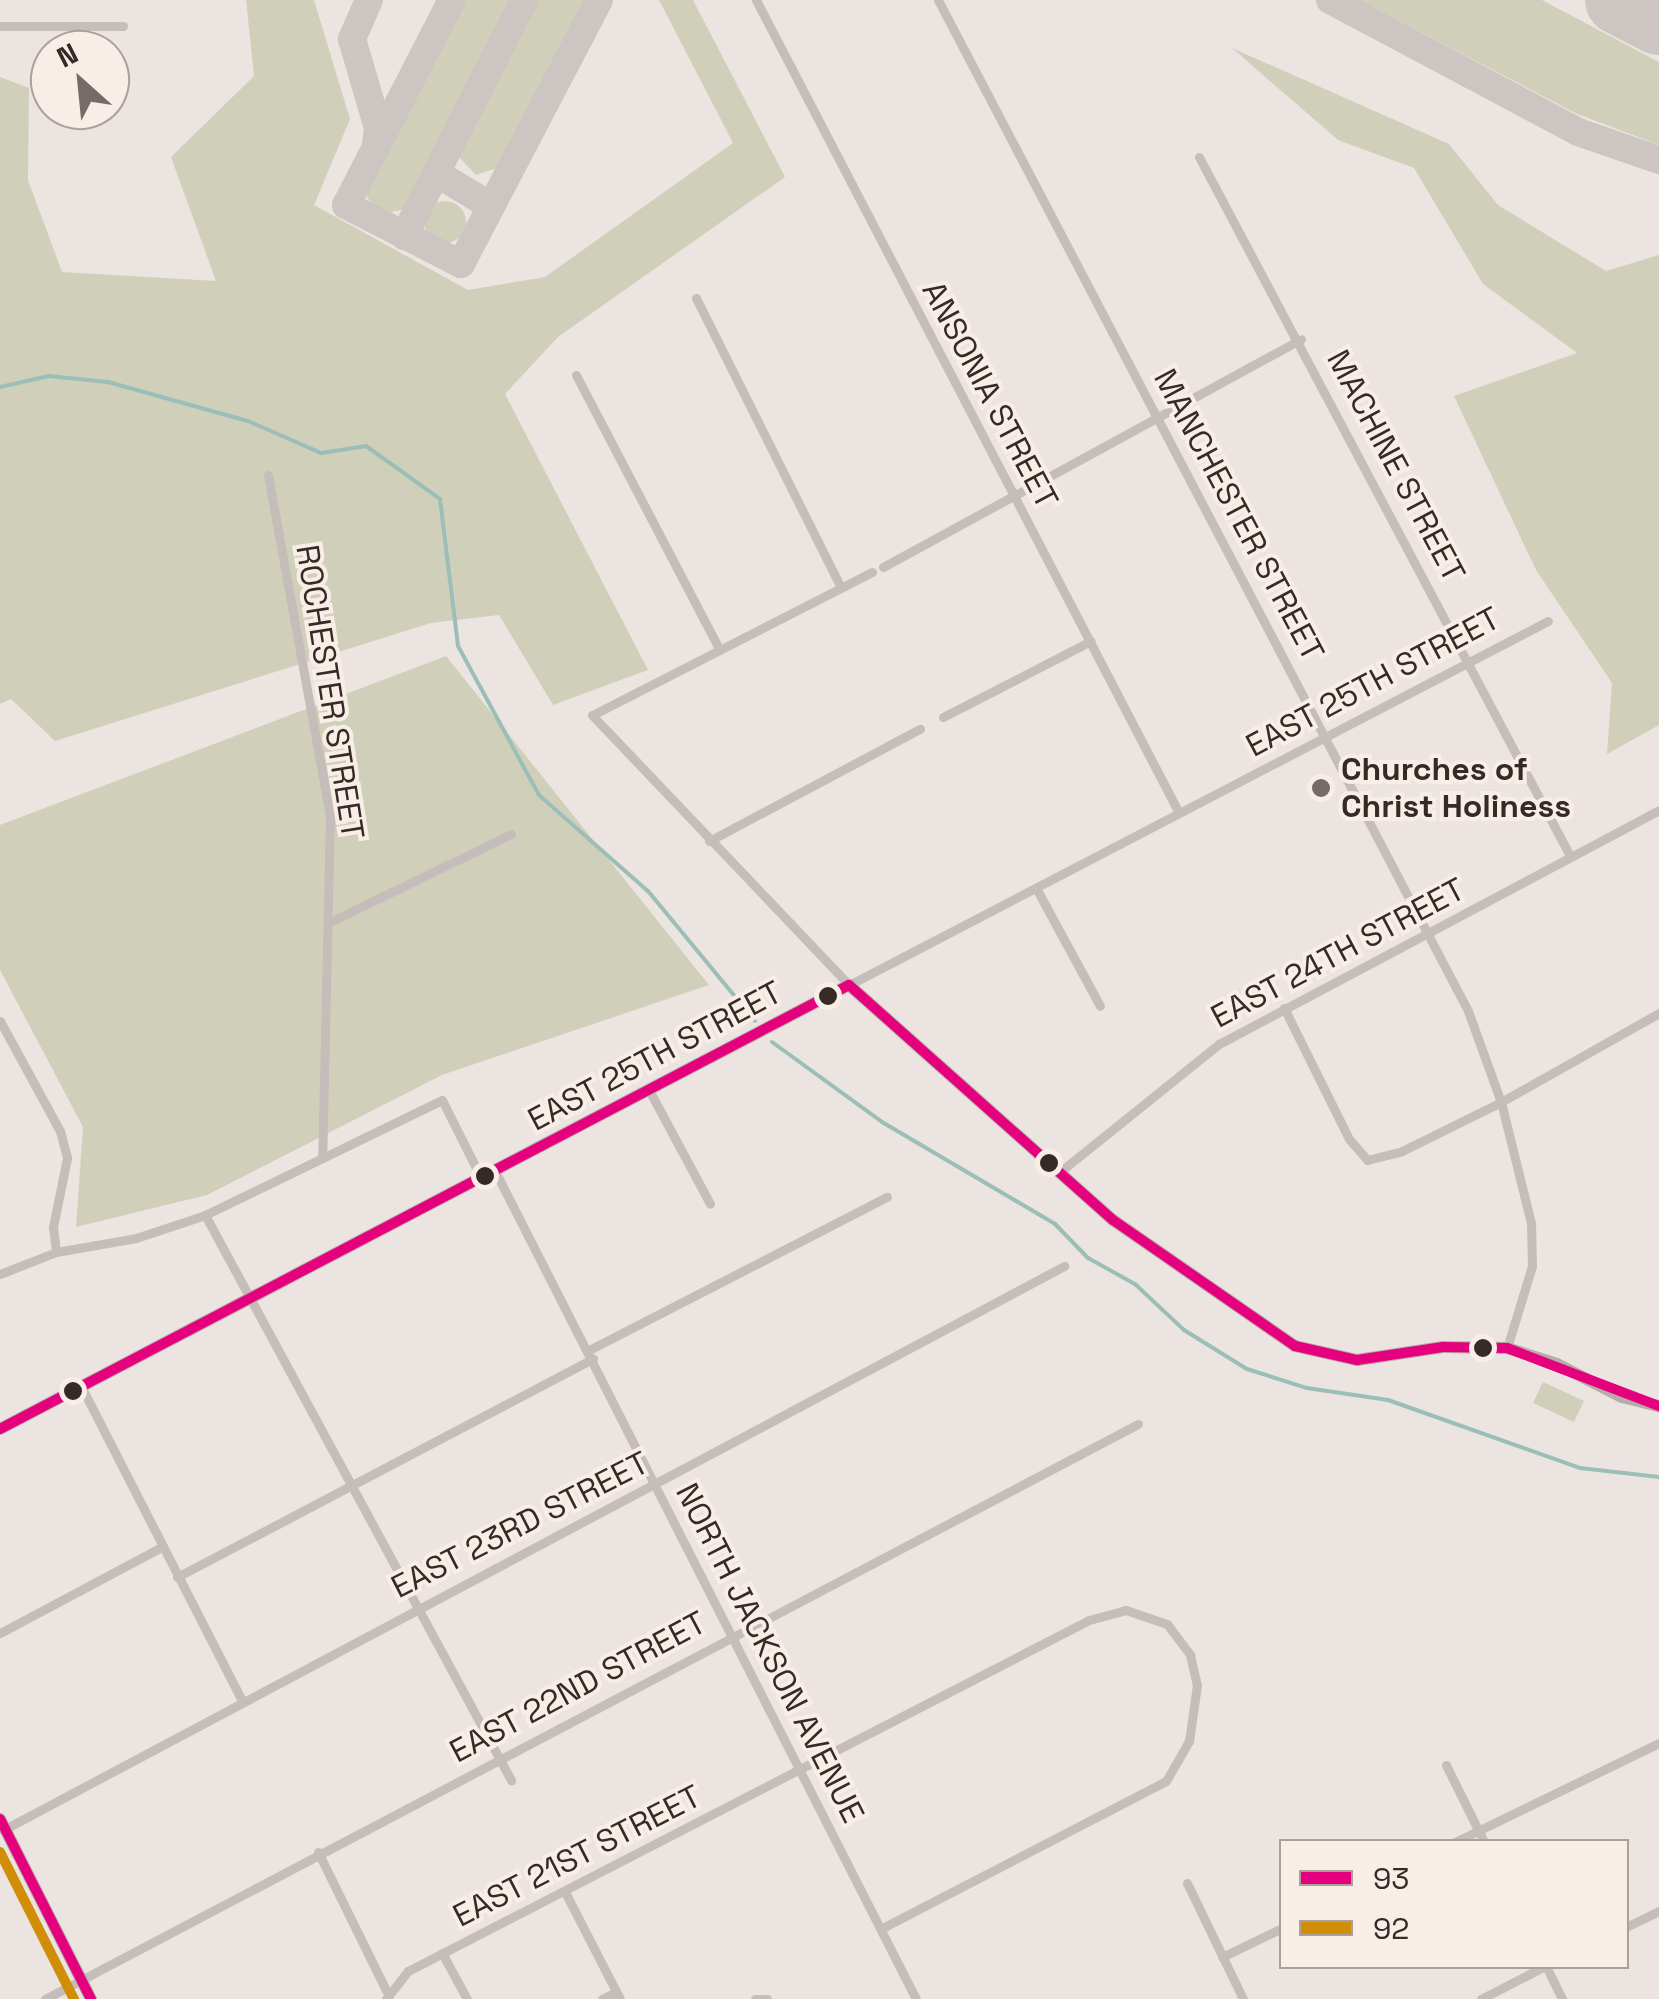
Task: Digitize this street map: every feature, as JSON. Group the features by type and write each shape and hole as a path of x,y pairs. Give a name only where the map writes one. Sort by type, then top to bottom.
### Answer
{"street":[{"name":"ANSONIA STREET","path":"756,0 1179,813"},
{"name":"MANCHESTER STREET","path":"938,0 1328,738 1468,1012 1501,1102 1532,1242 1528,1286 1506,1348"},
{"path":"0,26 123,26"},
{"name":"MACHINE STREET","path":"1199,157 1301,339 1570,856"},
{"path":"696,298 842,588"},
{"path":"1301,339 877,570 592,714 849,986 1124,1229 1295,1346 1357,1360 1443,1347 1506,1348 1557,1364 1622,1397 1659,1406"},
{"path":"576,375 720,650"},
{"name":"ROCHESTER STREET","path":"268,475 325,785 332,921 322,1158"},
{"name":"EAST 25TH STREET","path":"0,1428 254,1299 1548,621"},
{"path":"943,718 1091,641"},
{"path":"709,840 920,729"},
{"name":"EAST 24TH STREET","path":"1061,1171 1194,1062 1284,1008 1659,810"},
{"path":"332,921 512,834"},
{"path":"1036,888 1100,1006"},
{"path":"1284,1008 1349,1139 1367,1160 1402,1151 1501,1102 1659,1013"},
{"path":"0,1022 60,1131 66,1158 52,1227 56,1252"},
{"path":"649,1090 710,1204"},
{"path":"0,1274 56,1252 136,1238 205,1216 442,1100 481,1178"},
{"name":"NORTH JACKSON AVENUE","path":"495,1171 884,1928 916,1999"},
{"path":"177,1576 886,1197"},
{"path":"205,1216 420,1604 496,1758 511,1780"},
{"name":"EAST 23RD STREET","path":"2,1826 1064,1266"},
{"path":"81,1386 241,1699"},
{"name":"EAST 22ND STREET","path":"45,1999 496,1758 1138,1424"},
{"path":"0,1633 162,1546"},
{"name":"EAST 21ST STREET","path":"387,1998 408,1971 1101,1615 1136,1611 1160,1620 1190,1655 1197,1685 1193,1729 1176,1770 1160,1786 884,1928"},
{"path":"1461,1839 1659,1743"},
{"path":"1446,1766 1483,1839"},
{"path":"2,1826 91,1999"},
{"path":"318,1852 387,1998"},
{"path":"1187,1883 1243,1999"},
{"path":"565,1892 618,1995 602,1999"},
{"path":"1629,1926 1659,1911"},
{"path":"1222,1957 1279,1929"},
{"path":"442,1953 467,1999"},
{"path":"1481,1999 1539,1969"},
{"path":"1547,1969 1562,1999"}],"green space":[{"path":"246,0 314,0 350,119 314,205 468,290 545,277 733,143 659,0 693,0 785,177 558,337 505,394 648,670 553,705 499,615 431,623 55,741 11,699 0,704 0,77 29,88 28,180 62,272 216,281 171,157 254,76"},
{"path":"461,0 518,0 407,209 380,214 367,197 368,179"},
{"path":"537,0 585,0 497,168 476,175 458,156"},
{"path":"1359,0 1542,0 1659,62 1659,145 1575,113"},
{"path":"1232,48 1449,144 1498,205 1606,271 1659,255 1659,725 1607,754 1612,683 1536,570 1454,396 1577,353 1483,284 1414,168 1338,140"},
{"path":"445,201 460,207 466,222 460,237 445,243 430,237 424,222 430,207"},
{"path":"446,656 709,985 442,1075 207,1195 76,1227 83,1127 0,970 0,825"},
{"path":"1543,1382 1584,1401 1574,1422 1533,1403"}],"waterway":[{"path":"0,387 49,376 108,382 248,421 321,453 366,446 440,499 458,646 539,795 648,891 755,1021"},
{"path":"772,1042 882,1122 1055,1224 1088,1258 1135,1284 1184,1330 1247,1369 1307,1388 1388,1400 1580,1468 1659,1477"}],"taxiway":[{"path":"369,0 352,39 378,128 376,144"},
{"path":"452,0 346,205 461,264 599,0"},
{"path":"404,236 524,0"},
{"path":"1330,0 1578,132 1659,160"},
{"path":"436,173 491,206"}],"runway":[{"path":"1620,0 1659,20"}],"transit line":[{"name":"93","path":"0,1429 849,985 1113,1220 1295,1346 1357,1360 1443,1347 1507,1348 1659,1406"},
{"name":"93","path":"0,1819 91,1999"},
{"name":"92","path":"0,1852 74,1999"}],"place":[{"name":"Churches of Christ Holiness","path":"1321,788"}]}
